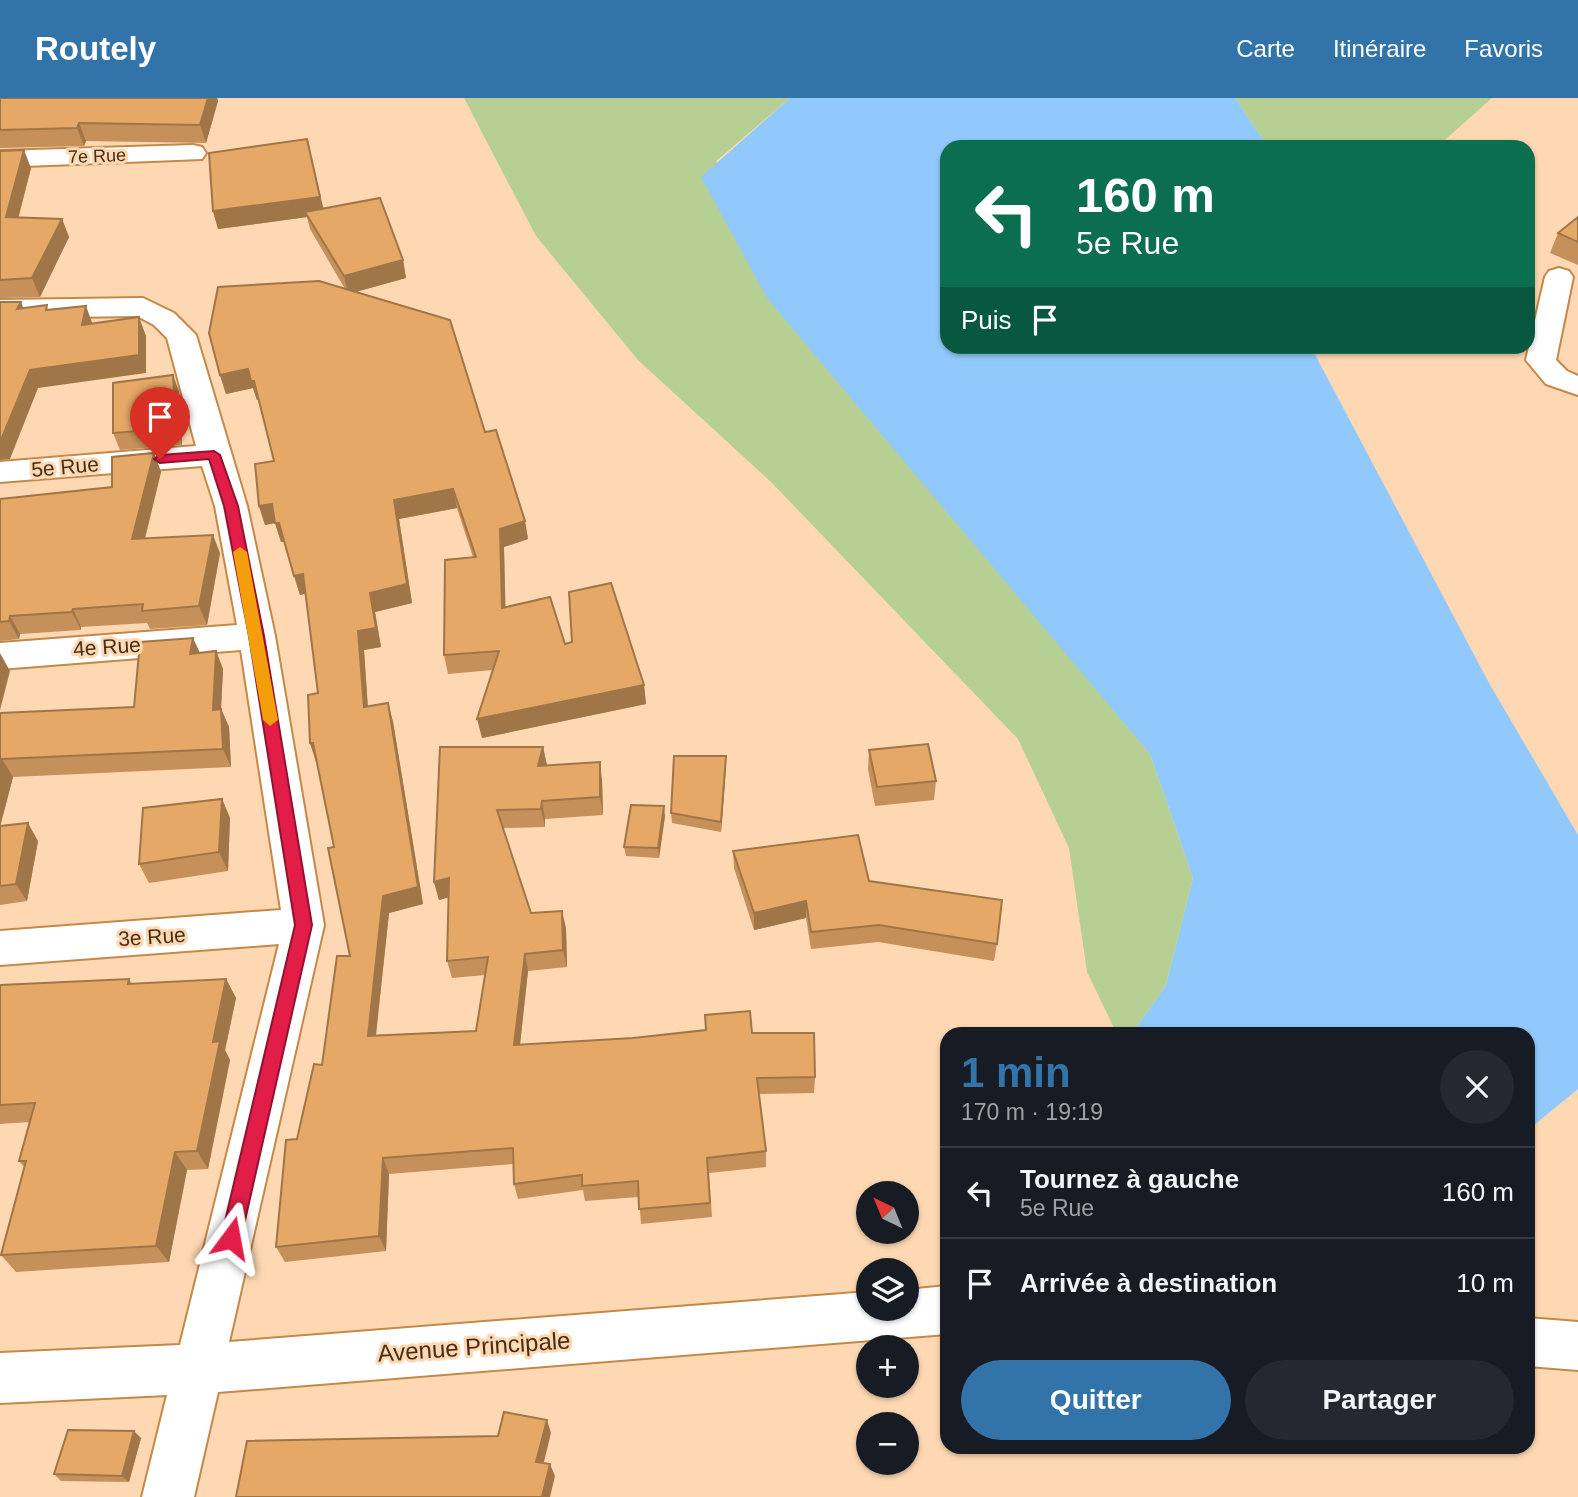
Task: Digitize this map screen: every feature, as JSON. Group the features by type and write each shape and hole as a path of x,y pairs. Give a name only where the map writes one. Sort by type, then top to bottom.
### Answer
{"street":[{"name":"7e Rue","path":"0,159 193,153"},
{"path":"1559,277 1541,360 1549,373 1562,382 1578,386"},
{"path":"0,309 143,307 164,319 181,335 231,506 257,636 304,925 201,1369 168,1497"},
{"name":"5e Rue","path":"0,472 214,455"},
{"name":"4e Rue","path":"0,656 257,636"},
{"name":"3e Rue","path":"0,948 304,925"},
{"name":"Avenue Principale","path":"0,1378 201,1369 940,1311"},
{"path":"1535,1343 1578,1346"}],"green space":[{"path":"464,98 790,98 716,161 1014,590 1150,754 1193,878 1166,985 1137,1027 1114,1027 1087,972 1069,848 1018,739 771,482 638,360 536,236"},
{"path":"1235,98 1492,98 1445,140 1263,140"}],"water":[{"path":"790,98 1235,98 1263,140 940,140 940,354 1315,354 1489,683 1578,835 1578,1089 1535,1124 1535,1027 1137,1027 1166,985 1193,878 1150,754 767,298 701,177"}],"building":[{"path":"0,98 208,98 200,125 79,123 77,128 0,130"},
{"path":"307,139 320,197 213,211 209,153"},
{"path":"24,150 6,217 62,219 32,278 0,280 0,151"},
{"path":"380,198 403,260 344,276 305,212"},
{"path":"1578,217 1578,242 1558,233"},
{"path":"319,281 450,320 485,432 496,430 525,521 500,529 502,608 550,597 565,644 572,642 569,592 611,583 644,685 477,719 499,651 444,655 445,560 476,557 453,489 394,500 407,584 370,593 376,628 358,631 364,707 388,703 418,887 383,896 368,1036 476,1031 488,957 447,961 449,878 434,882 440,747 543,747 538,766 600,762 600,797 542,801 541,809 497,810 531,913 562,911 563,950 525,954 514,1045 633,1038 706,1030 705,1015 750,1011 752,1033 814,1033 815,1077 757,1078 766,1151 707,1158 710,1203 639,1209 638,1181 582,1186 582,1175 514,1184 513,1148 383,1158 379,1236 276,1247 286,1140 297,1139 314,1064 322,1065 337,956 350,956 328,848 334,847 313,743 310,743 308,695 318,693 303,574 294,576 279,523 275,523 272,504 259,506 255,464 274,461 254,381 251,381 248,369 220,375 209,333 218,287"},
{"path":"0,302 21,302 17,309 47,305 46,310 86,306 82,325 139,317 139,355 30,370 0,440"},
{"path":"173,375 176,428 113,433 113,383"},
{"path":"154,453 132,539 213,535 199,606 142,611 143,604 73,609 72,612 10,616 9,621 0,622 0,499 112,487 112,457"},
{"path":"193,638 190,654 216,651 213,710 221,709 223,749 2,759 0,768 0,713 134,707 140,642"},
{"path":"928,744 936,781 877,787 869,750"},
{"path":"674,756 726,756 721,822 671,813"},
{"path":"222,799 219,852 139,864 143,808"},
{"path":"631,805 664,806 658,848 624,847"},
{"path":"28,823 16,884 0,886 0,826"},
{"path":"858,835 869,881 1002,900 997,944 879,925 811,932 806,901 754,913 733,851"},
{"path":"129,979 128,984 226,979 213,1042 220,1041 197,1151 175,1152 156,1246 1,1255 26,1161 19,1161 35,1103 0,1105 0,985"},
{"path":"504,1412 547,1420 536,1462 550,1464 542,1497 236,1497 247,1441 498,1436"},
{"path":"68,1430 134,1431 122,1476 54,1474"}],"slow traffic":[{"path":"240,552 270,720"}],"route":[{"path":"160,459 214,455 231,506 257,636 304,925 231,1238"}]}
